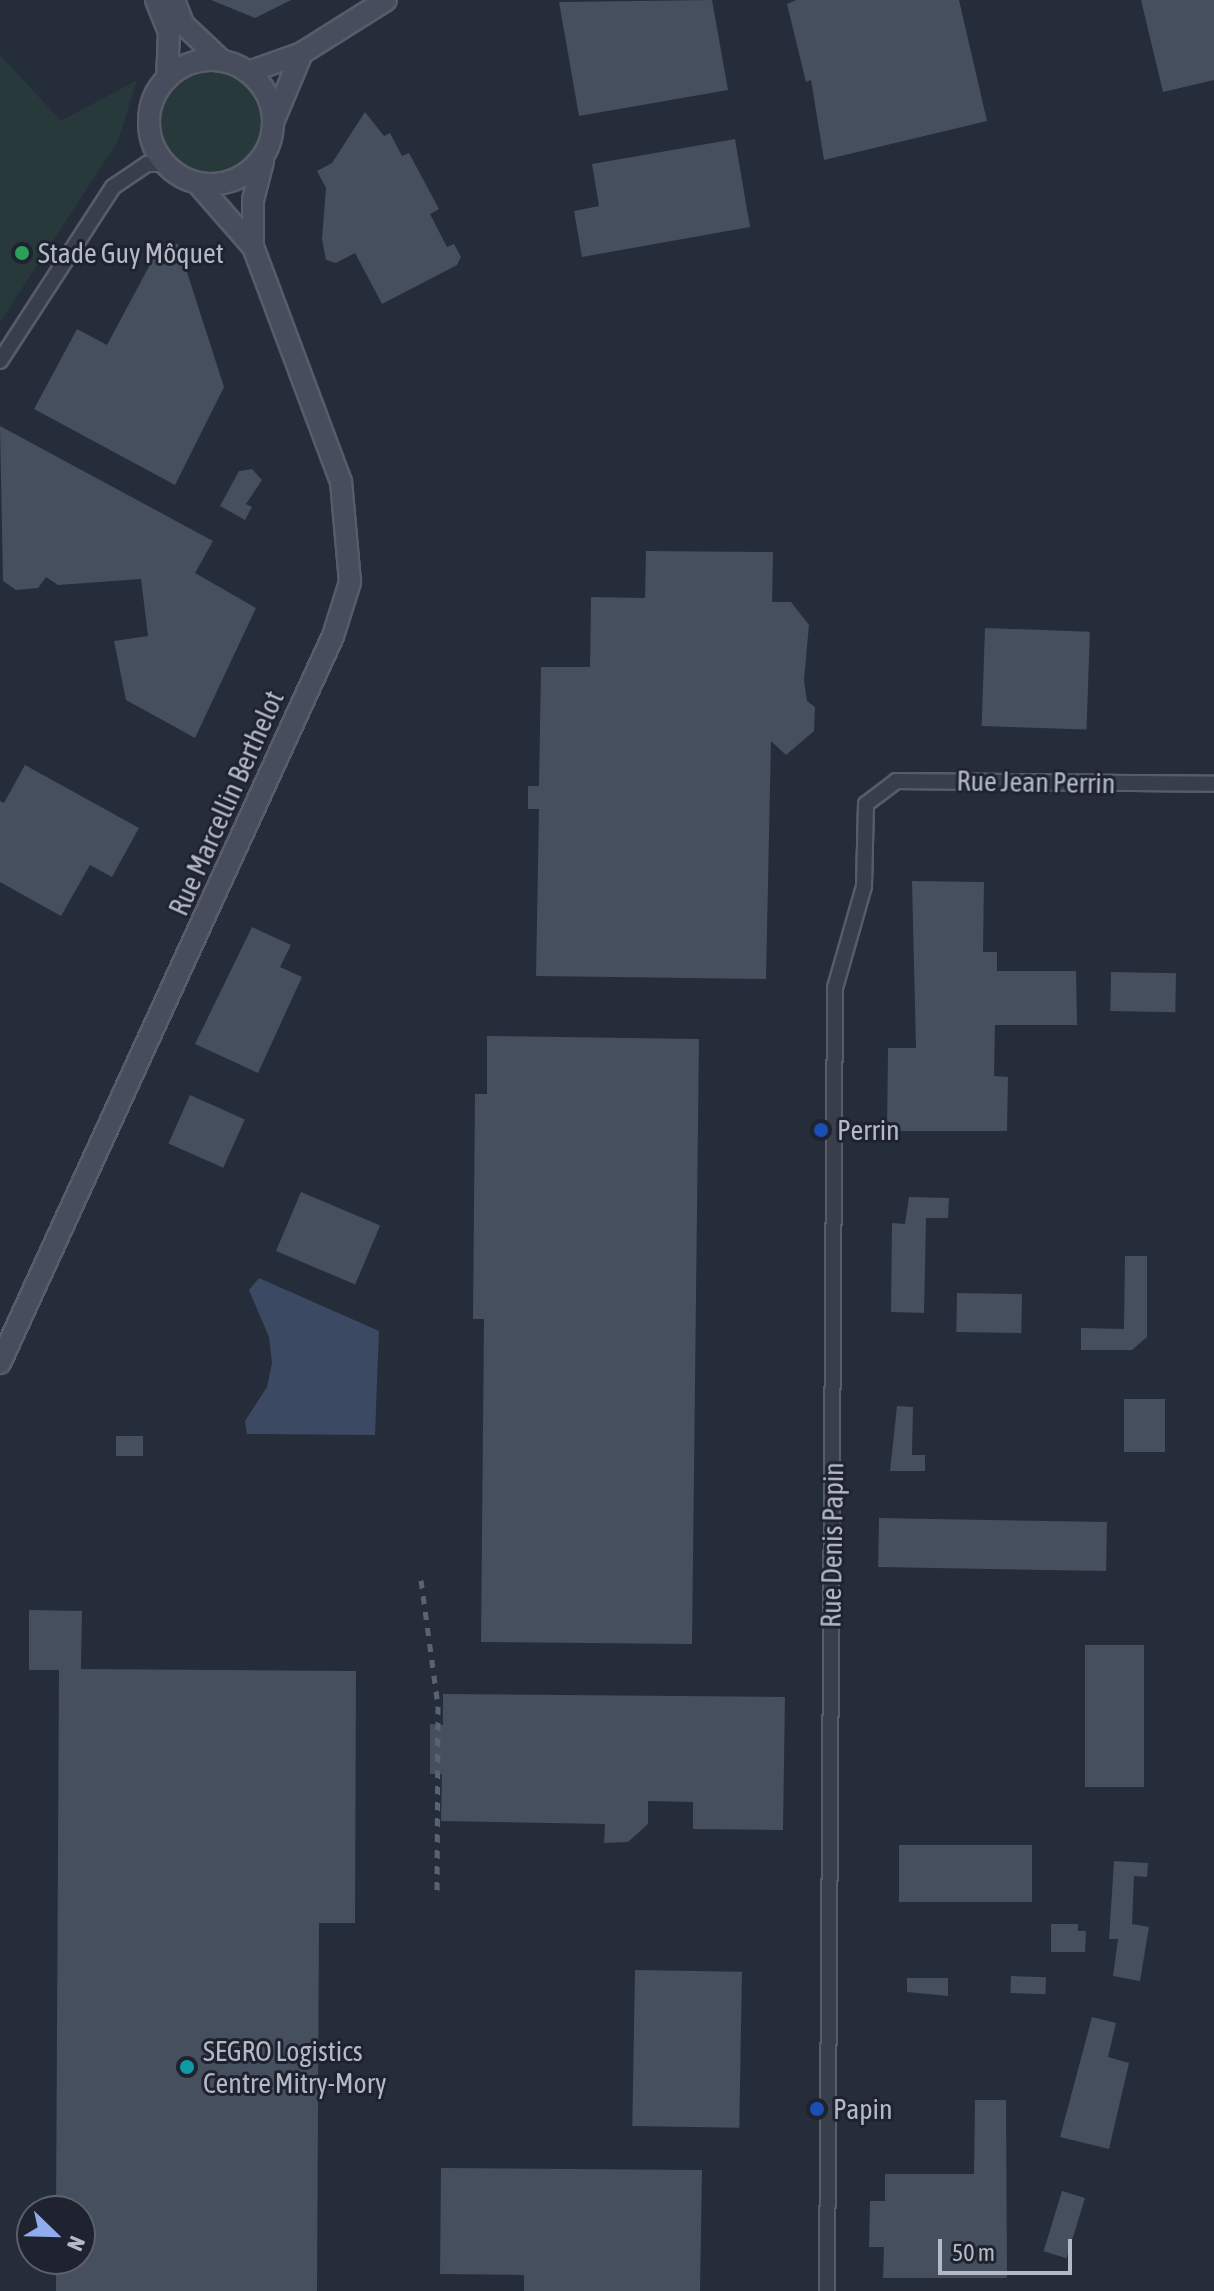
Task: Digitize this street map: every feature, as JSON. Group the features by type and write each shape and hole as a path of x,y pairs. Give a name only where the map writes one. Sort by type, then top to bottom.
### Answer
{"street":[{"path":"156,0 169,33 167,78"},
{"path":"174,0 183,24 221,60 249,72 267,93 274,120"},
{"path":"249,72 302,53 386,0"},
{"path":"221,60 183,66 167,78 149,111 154,148 165,164 198,184 235,181 264,157 274,120 302,53"},
{"name":"Rue Marcellin Berthelot","path":"0,1363 346,600 349,545 341,482 253,247 253,200 264,157"},
{"path":"0,361 113,187 147,164 165,164"},
{"name":"Rue Marcellin Berthelot","path":"198,184 253,247"},
{"name":"Rue Jean Perrin","path":"866,804 896,781 1214,784"},
{"name":"Rue Denis Papin","path":"827,2291 835,988 864,886 866,804"}],"shaded area":[{"name":"Stade Guy Môquet","path":"0,55 61,121 137,80 118,141 0,322"},
{"path":"212,66 233,70 251,82 263,100 267,121 263,142 251,160 233,172 212,176 191,172 173,160 161,142 157,121 161,100 173,82 191,70"}],"water":[{"path":"259,1278 379,1331 375,1435 247,1434 245,1421 267,1387 272,1363 269,1337 249,1290"}],"building":[{"path":"211,0 291,0 255,18"},
{"path":"712,0 728,90 579,116 559,2"},
{"path":"796,0 959,0 987,121 824,160 811,80 806,82 787,4"},
{"path":"1141,0 1214,0 1214,80 1163,92"},
{"path":"365,112 384,136 390,133 402,156 409,153 439,209 430,214 447,247 454,244 461,257 457,265 382,304 355,253 336,263 326,260 322,239 326,188 317,171 332,163"},
{"path":"735,139 750,227 582,257 574,211 599,206 592,164"},
{"path":"161,244 178,244 224,387 175,485 34,409 77,329 107,345"},
{"path":"0,426 213,541 195,573 256,608 195,738 126,700 114,641 148,636 141,579 58,585 46,577 38,588 16,590 3,581"},
{"path":"252,469 262,480 246,504 252,507 245,520 220,506 239,471"},
{"path":"646,551 773,552 772,602 791,602 809,625 804,680 807,701 815,707 814,731 786,755 771,741 766,979 536,976 539,809 528,809 528,786 539,786 541,667 590,667 591,597 645,598"},
{"path":"985,628 1090,632 1087,730 982,726"},
{"path":"25,765 139,828 112,877 90,865 61,916 0,882 0,801 4,803"},
{"path":"912,881 984,882 983,952 997,952 997,971 1076,971 1077,1025 995,1025 994,1076 1008,1077 1007,1131 887,1131 888,1048 916,1048"},
{"path":"252,927 291,945 280,967 302,977 258,1073 195,1044"},
{"path":"1111,972 1176,973 1175,1012 1110,1011"},
{"path":"487,1036 699,1039 692,1644 481,1642 484,1319 473,1319 475,1094 487,1094"},
{"path":"190,1095 245,1119 223,1168 168,1143"},
{"path":"301,1192 380,1226 355,1285 276,1251"},
{"path":"909,1197 949,1198 948,1218 926,1218 924,1313 891,1312 892,1223 905,1224"},
{"path":"1125,1256 1147,1256 1147,1337 1132,1350 1081,1350 1081,1328 1124,1329"},
{"path":"957,1293 1022,1294 1021,1333 956,1332"},
{"path":"1124,1399 1165,1399 1165,1452 1124,1452"},
{"path":"897,1406 913,1407 912,1455 925,1455 925,1471 890,1471"},
{"path":"116,1436 143,1436 143,1456 116,1456"},
{"path":"879,1518 1107,1522 1106,1571 878,1567"},
{"name":"SEGRO Logistics Centre Mitry-Mory","path":"29,1610 82,1611 81,1669 356,1671 355,1923 319,1923 317,2291 56,2291 56,2275 96,2275 96,2195 56,2195 59,1670 29,1670"},
{"path":"1085,1645 1144,1645 1144,1787 1085,1787"},
{"path":"443,1694 785,1697 783,1830 693,1829 693,1802 648,1801 648,1824 628,1842 604,1843 605,1824 441,1821 442,1774 430,1774 430,1724 443,1725"},
{"path":"899,1845 1032,1845 1032,1902 899,1902"},
{"path":"1114,1861 1148,1863 1147,1877 1134,1876 1132,1924 1149,1927 1140,1981 1113,1976 1118,1939 1109,1939"},
{"path":"1051,1924 1078,1924 1078,1931 1086,1931 1085,1952 1051,1952"},
{"path":"635,1970 742,1972 739,2128 632,2126"},
{"path":"1011,1976 1046,1977 1045,1994 1010,1993"},
{"path":"907,1978 948,1978 948,1996 907,1992"},
{"path":"1092,2017 1116,2023 1108,2057 1129,2063 1109,2149 1060,2137"},
{"path":"975,2100 1006,2100 1007,2278 883,2278 884,2247 869,2247 870,2201 885,2201 885,2174 974,2174"},
{"path":"441,2168 702,2170 700,2291 524,2291 524,2275 440,2274"},
{"path":"1062,2191 1085,2198 1067,2258 1044,2251"}],"railway":[{"path":"421,1580 438,1706 437,1890"}],"place":[{"name":"Stade Guy Môquet","path":"22,253"},
{"name":"Perrin","path":"821,1130"},
{"name":"SEGRO Logistics Centre Mitry-Mory","path":"187,2067"},
{"name":"Papin","path":"817,2109"}]}
